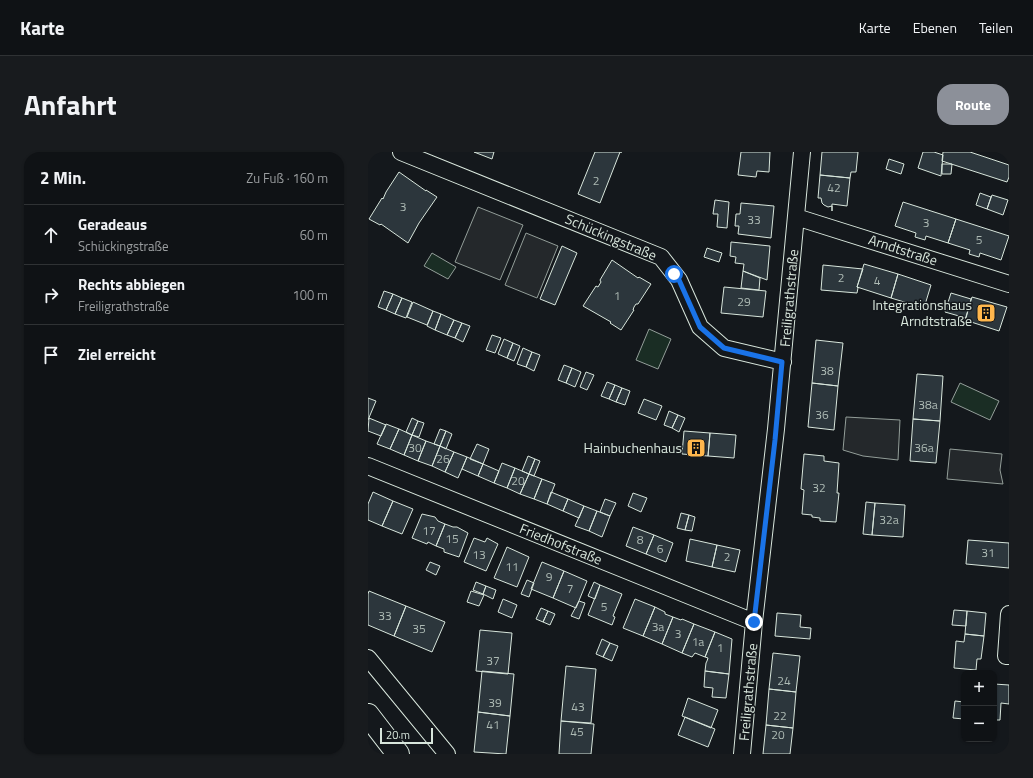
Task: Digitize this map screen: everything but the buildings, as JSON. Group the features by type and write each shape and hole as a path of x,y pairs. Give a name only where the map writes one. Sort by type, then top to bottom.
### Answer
{"main road":[{"path":"368,715 398,754"}],"street":[{"name":"Schückingstraße","path":"402,152 661,257 679,280 700,327 724,348 782,362"},
{"name":"Freiligrathstraße","path":"742,754 754,622 775,440 802,152"},
{"name":"Arndtstraße","path":"796,217 1009,284"},
{"name":"Friedhofstraße","path":"368,466 754,622"},
{"path":"1009,614 1006,656 1009,656"},
{"path":"368,658 447,754"}],"green space":[{"path":"432,253 456,267 448,279 424,266"},
{"path":"649,329 671,339 658,369 636,360"},
{"path":"960,383 999,401 990,420 951,402"}],"shaded area":[{"path":"478,207 523,225 500,280 455,262"},
{"path":"526,233 558,246 537,298 505,285"},
{"path":"846,417 900,420 898,460 863,456 843,450"},
{"path":"950,449 1002,454 1000,470 1003,484 947,479"}],"place":[{"name":"Integrationshaus Arndtstraße","path":"986,313"},
{"name":"Hainbuchenhaus","path":"696,448"}],"route":[{"path":"674,274 679,280 700,327 724,348 782,362 775,440 754,622"}]}
